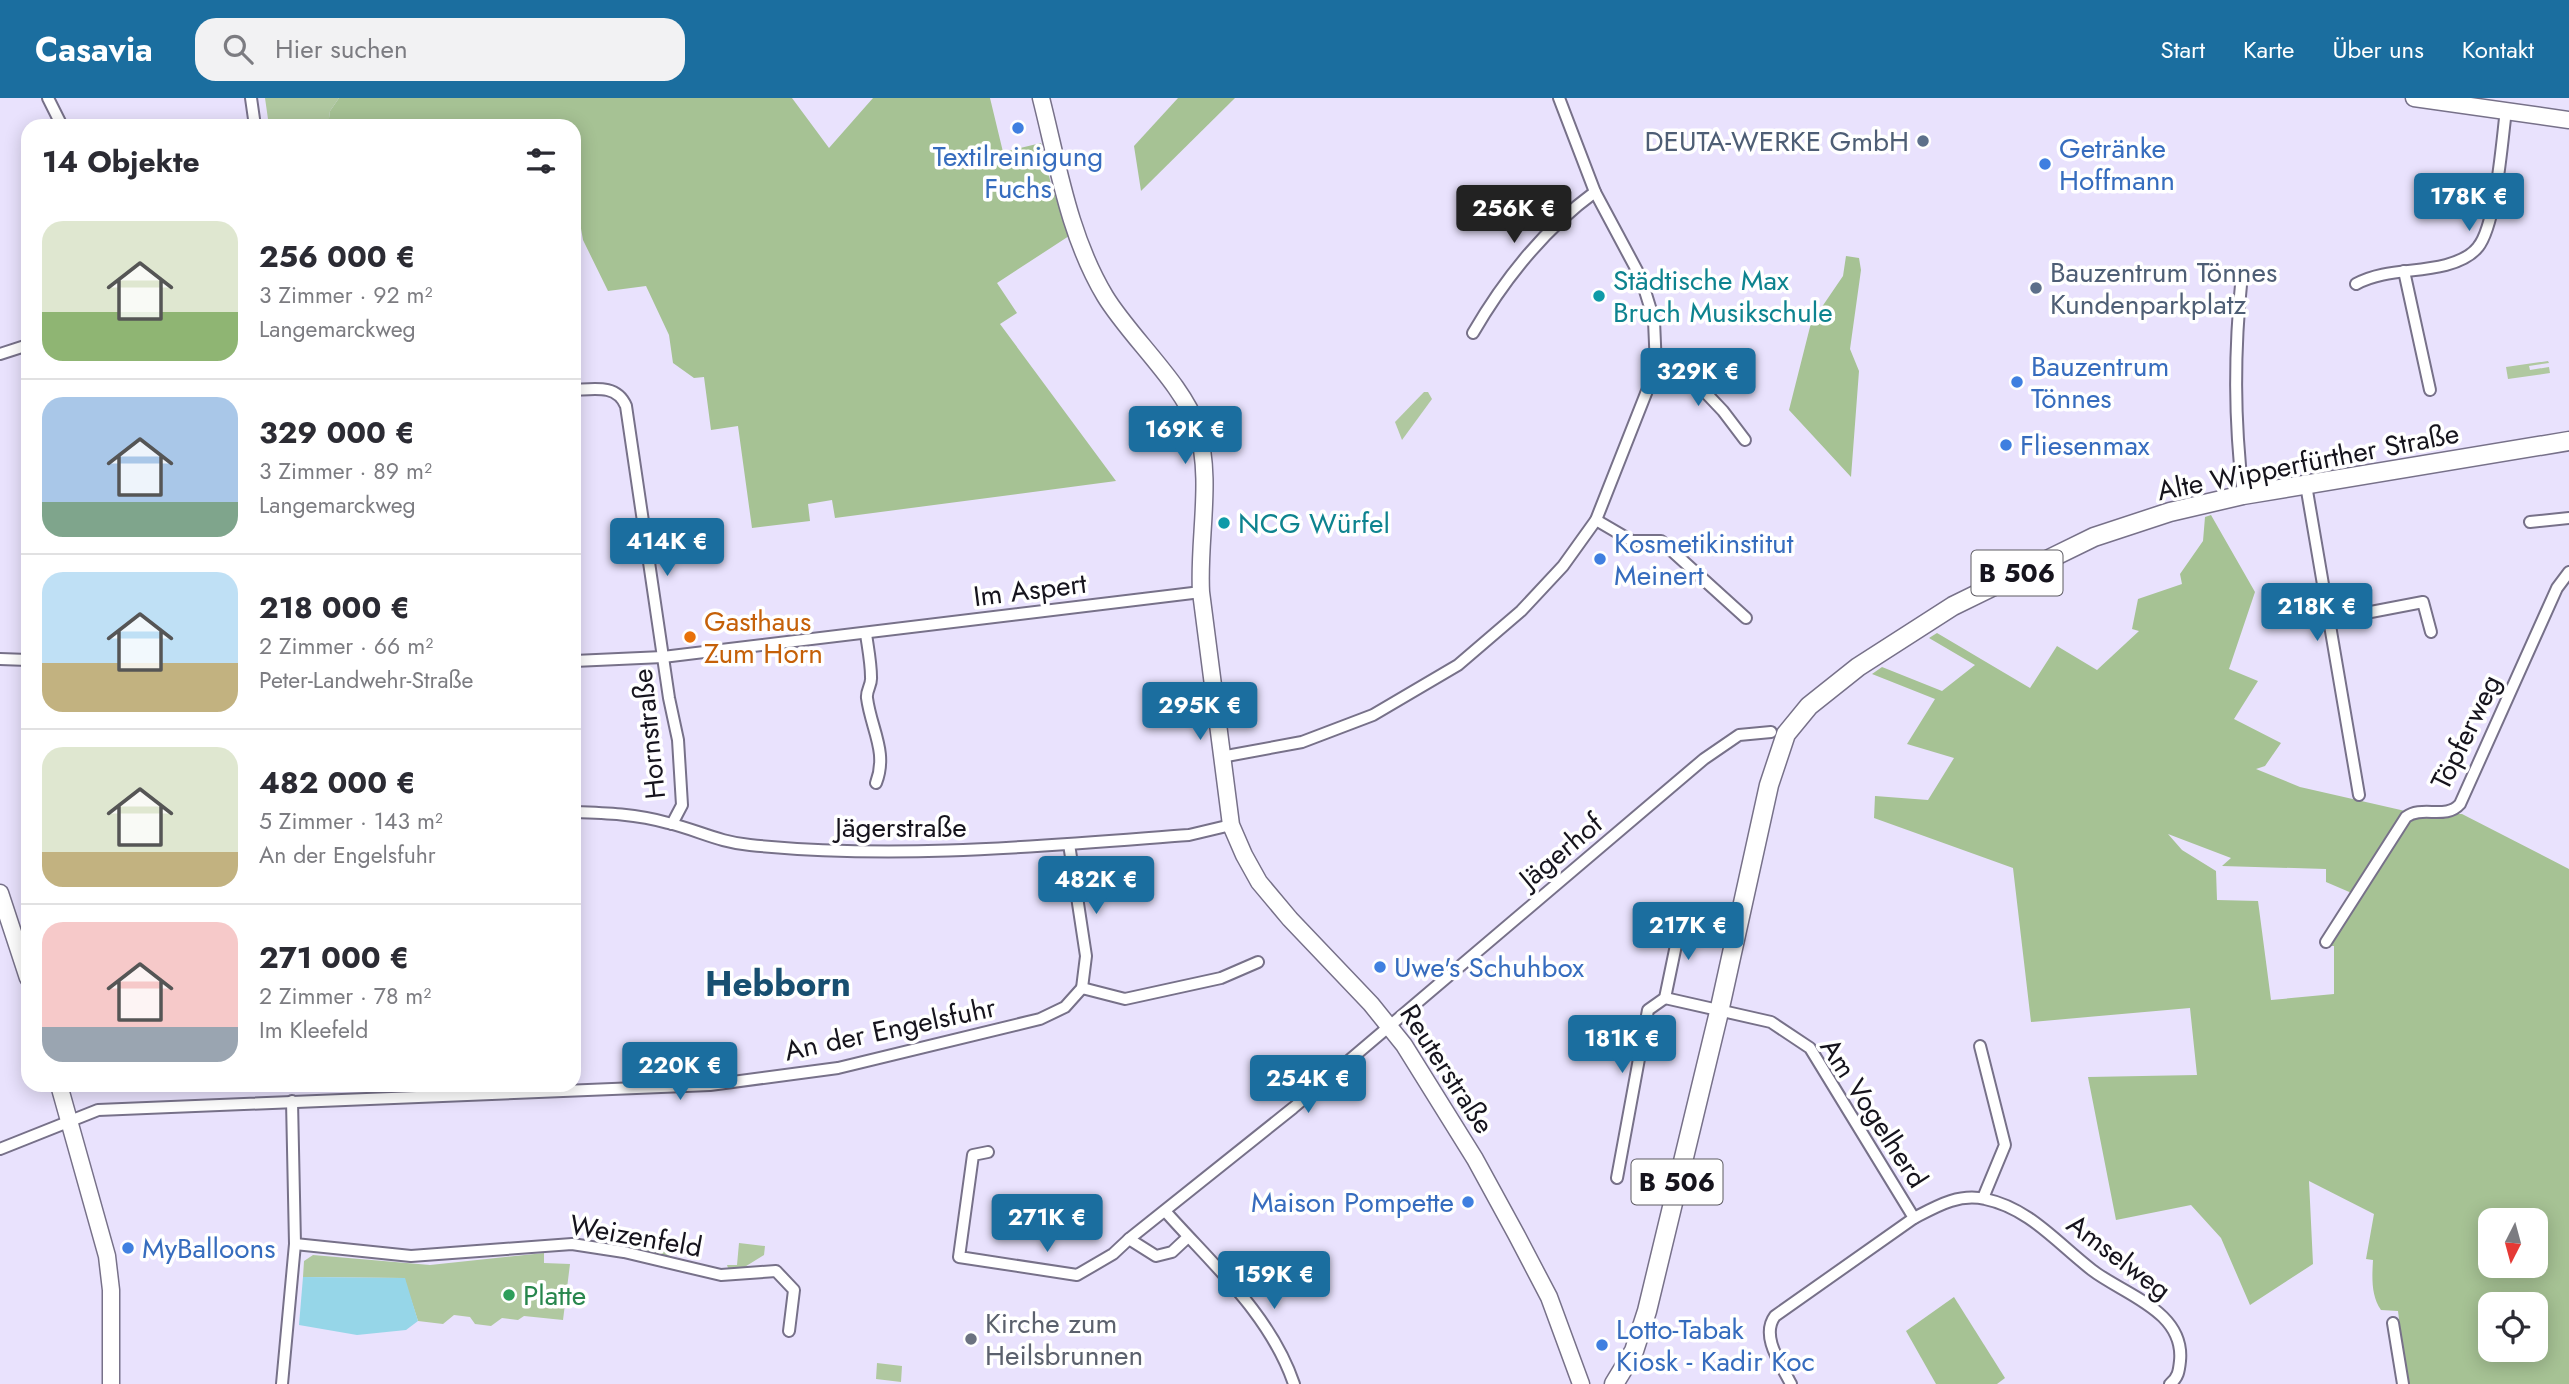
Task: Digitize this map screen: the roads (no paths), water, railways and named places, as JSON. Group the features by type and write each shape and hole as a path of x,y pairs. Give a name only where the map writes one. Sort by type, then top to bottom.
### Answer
{"main road":[{"name":"Alte Wipperfürther Straße","path":"1614,1384 1634,1352 1647,1311 1719,1012 1769,785 1786,734 1803,711 1825,691 1897,641 1954,606 2037,563 2107,533 2170,512 2243,495 2569,441"}],"street":[{"path":"48,98 58,119"},
{"path":"251,98 254,119"},
{"name":"Reuterstraße","path":"1041,98 1071,219 1086,258 1106,296 1173,387 1196,424 1203,466 1199,558 1201,592 1231,825 1259,882 1389,1025 1475,1159 1549,1297 1581,1384"},
{"path":"1221,757 1302,742 1373,715 1458,665 1521,611 1563,566 1595,520 1656,368 1654,320 1641,278 1595,192 1559,98"},
{"path":"2414,98 2569,120"},
{"path":"2356,284 2370,276 2445,265 2468,256 2484,239 2506,110"},
{"path":"1473,333 1537,242 1564,215 1595,192"},
{"path":"2404,271 2430,390"},
{"path":"2242,274 2234,349 2237,441 2243,495"},
{"path":"0,354 21,347"},
{"path":"1656,368 1686,372 1723,411 1745,440"},
{"name":"Hornstraße","path":"581,390 611,390 617,393 626,406 678,740 682,805 672,824"},
{"path":"2306,485 2359,795"},
{"path":"2530,522 2569,518"},
{"path":"1595,520 1632,541 1661,541 1746,618"},
{"name":"Töpferweg","path":"2326,942 2406,817 2414,812 2450,811 2460,804 2557,589 2569,572"},
{"name":"Im Aspert","path":"581,661 663,657 1201,592"},
{"path":"2329,620 2423,602 2431,632"},
{"path":"866,634 872,681 866,694 871,722 877,730 882,767 876,783"},
{"path":"0,659 21,660"},
{"name":"Jägerhof","path":"988,1152 973,1155 958,1257 1077,1275 1113,1254 1293,1108 1724,744 1739,736 1771,732"},
{"name":"Jägerstraße","path":"581,812 638,815 672,824 710,839 763,846 925,854 1189,835 1231,825"},
{"path":"1069,844 1086,956 1082,988 1125,999 1221,978 1258,962"},
{"path":"0,893 21,957"},
{"path":"1617,1178 1648,1010 1665,998 1681,920"},
{"name":"An der Engelsfuhr","path":"581,1090 710,1085 838,1068 1040,1019 1065,1007 1082,988"},
{"name":"Am Vogelherd","path":"1665,998 1771,1022 1810,1048 1914,1218 1771,1322 1769,1337 1791,1384"},
{"path":"1980,1046 2005,1145 1983,1198"},
{"path":"61,1092 107,1256 111,1290 111,1384"},
{"name":"An der Engelsfuhr","path":"0,1149 98,1110 527,1092"},
{"path":"282,1384 295,1244 292,1101"},
{"name":"Amselweg","path":"1914,1218 1942,1203 1983,1198 2011,1206 2035,1221 2095,1272 2152,1307 2167,1321 2181,1348 2175,1383"},
{"path":"1165,1211 1250,1304 1286,1359 1294,1384"},
{"path":"1129,1239 1156,1256 1172,1252 1188,1237"},
{"name":"Weizenfeld","path":"295,1244 411,1256 572,1244 625,1252 721,1275 776,1271 794,1290 789,1331"},
{"path":"2393,1323 2403,1384"}],"water":[{"path":"303,1277 405,1278 418,1321 406,1330 357,1335 299,1325"}],"place":[{"name":"Textilreinigung Fuchs","path":"1018,128"},
{"name":"DEUTA-WERKE GmbH","path":"1923,141"},
{"name":"Getränke Hoffmann","path":"2045,164"},
{"name":"Bauzentrum Tönnes Kundenparkplatz","path":"2036,288"},
{"name":"Städtische Max Bruch Musikschule","path":"1599,296"},
{"name":"Bauzentrum Tönnes","path":"2017,382"},
{"name":"Fliesenmax","path":"2006,445"},
{"name":"NCG Würfel","path":"1224,523"},
{"name":"Kosmetikinstitut Meinert","path":"1600,559"},
{"name":"Gasthaus Zum Horn","path":"690,637"},
{"name":"Uwe's Schuhbox","path":"1380,967"},
{"name":"Maison Pompette","path":"1468,1202"},
{"name":"MyBalloons","path":"128,1248"},
{"name":"Platte","path":"509,1295"},
{"name":"Kirche zum Heilsbrunnen","path":"971,1339"},
{"name":"Lotto-Tabak Kiosk - Kadir Koc","path":"1602,1345"}],"district":[{"name":"Hebborn","path":"778,984"}]}
